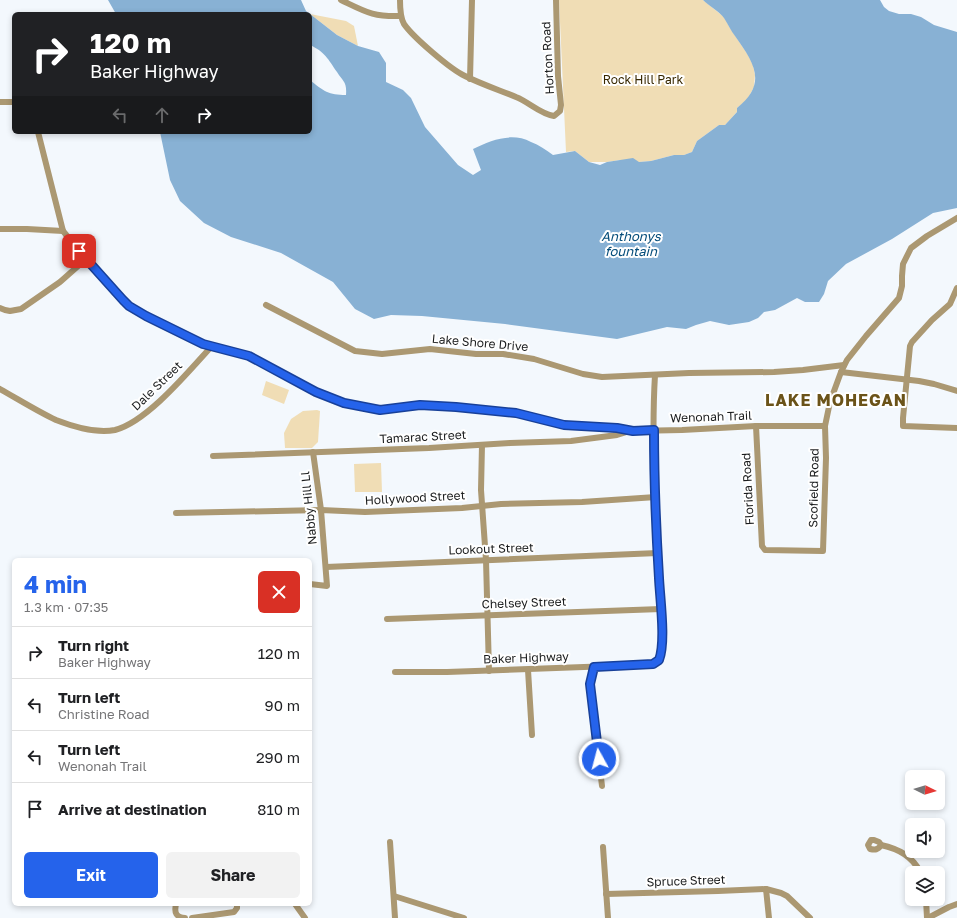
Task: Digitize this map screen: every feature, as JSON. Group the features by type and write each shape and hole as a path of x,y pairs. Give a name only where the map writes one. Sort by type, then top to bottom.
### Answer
{"street":[{"path":"341,0 368,14 376,16 401,16"},
{"path":"400,0 401,16 404,24 411,32 441,60 470,79 472,0"},
{"name":"Horton Road","path":"470,79 518,98 547,114 554,116 558,114 561,105 558,76 556,0"},
{"path":"0,102 12,102"},
{"name":"Wenonah Trail","path":"39,134 64,231 86,259 129,306 158,322 211,347 249,356 316,392 344,403 380,410 420,405 456,407 516,413 564,425 617,428 633,431 756,426 824,426"},
{"name":"Scofield Road","path":"765,550 823,551 826,458 824,426 830,402 841,372 846,360 899,298 902,286 903,264 911,248 927,236 957,218"},
{"path":"0,229 64,231"},
{"path":"0,308 16,311 21,309 60,282 86,259"},
{"path":"957,288 950,304 932,320 910,346 903,418 903,426 957,428"},
{"path":"950,304 957,305"},
{"name":"Lake Shore Drive","path":"266,305 355,350 382,354 430,349 451,350 476,354 503,354 520,356 595,376 781,371 844,365"},
{"name":"Dale Street","path":"0,389 55,419 72,426 95,430 115,430 139,419 184,376 211,347"},
{"path":"841,372 934,384 957,391"},
{"path":"655,375 654,430 661,609"},
{"name":"Florida Road","path":"756,426 762,546 765,550"},
{"name":"Tamarac Street","path":"212,456 571,441 618,435 633,431"},
{"path":"482,445 482,506 486,560 489,671"},
{"name":"Nabby Hill Ll","path":"312,584 327,586 321,510 313,452"},
{"name":"Hollywood Street","path":"176,513 321,510 365,512 656,497"},
{"name":"Lookout Street","path":"326,567 658,553"},
{"name":"Chelsey Street","path":"387,619 661,609"},
{"name":"Baker Highway","path":"395,672 528,670 653,664 657,662 661,656 661,609"},
{"path":"594,667 590,684 602,786"},
{"path":"528,670 532,735"},
{"path":"390,842 395,918"},
{"path":"881,845 905,853 917,866"},
{"path":"603,847 608,918"},
{"path":"769,918 766,889 787,896 810,918"},
{"name":"Spruce Street","path":"606,894 718,892 766,889"},
{"path":"394,896 464,918"},
{"path":"926,906 927,918 949,906 957,904"},
{"path":"176,906 177,916 185,918"},
{"path":"192,918 234,912 237,906"},
{"path":"297,906 306,918"}],"green space":[{"name":"Rock Hill Park","path":"559,0 703,0 724,17 748,55 753,65 755,75 754,87 747,100 737,108 737,112 725,125 719,125 697,141 692,152 684,155 674,155 651,161 639,162 620,160 589,162 575,151 566,152"},
{"path":"312,14 346,21 354,26 358,46 337,35"},
{"path":"266,381 289,390 284,404 262,395"},
{"path":"303,411 320,411 318,442 312,448 285,448 284,433 291,419"},
{"path":"381,463 382,492 355,492 354,464"}],"water":[{"path":"108,0 301,0 307,12 115,12"},
{"name":"Anthonys fountain","path":"703,0 880,0 884,7 889,11 921,17 934,25 957,32 957,208 933,213 892,239 846,264 828,281 824,294 819,302 805,302 797,298 775,310 764,312 758,318 749,322 729,325 710,321 686,329 667,327 617,339 505,324 422,316 391,315 374,319 355,309 333,282 281,253 231,237 204,223 180,201 170,180 160,134 312,134 312,82 326,92 346,95 346,87 344,82 323,53 312,46 312,16 337,35 358,46 379,52 386,63 386,82 403,90 411,98 425,127 458,165 473,175 481,170 473,149 494,140 509,137 524,139 534,143 553,155 575,151 589,162 600,165 607,162 633,158 639,162 651,161 674,155 684,155 692,152 697,141 719,125 725,125 737,112 737,108 747,99 755,81 755,73 748,55 722,16"}],"district":[{"name":"LAKE MOHEGAN","path":"836,400"}],"route":[{"path":"79,251 129,306 146,316 203,344 249,356 316,392 344,403 380,410 420,405 434,405 516,413 564,425 617,428 633,431 654,430 662,628 661,656 657,662 653,664 594,667 590,684 599,759"}]}
